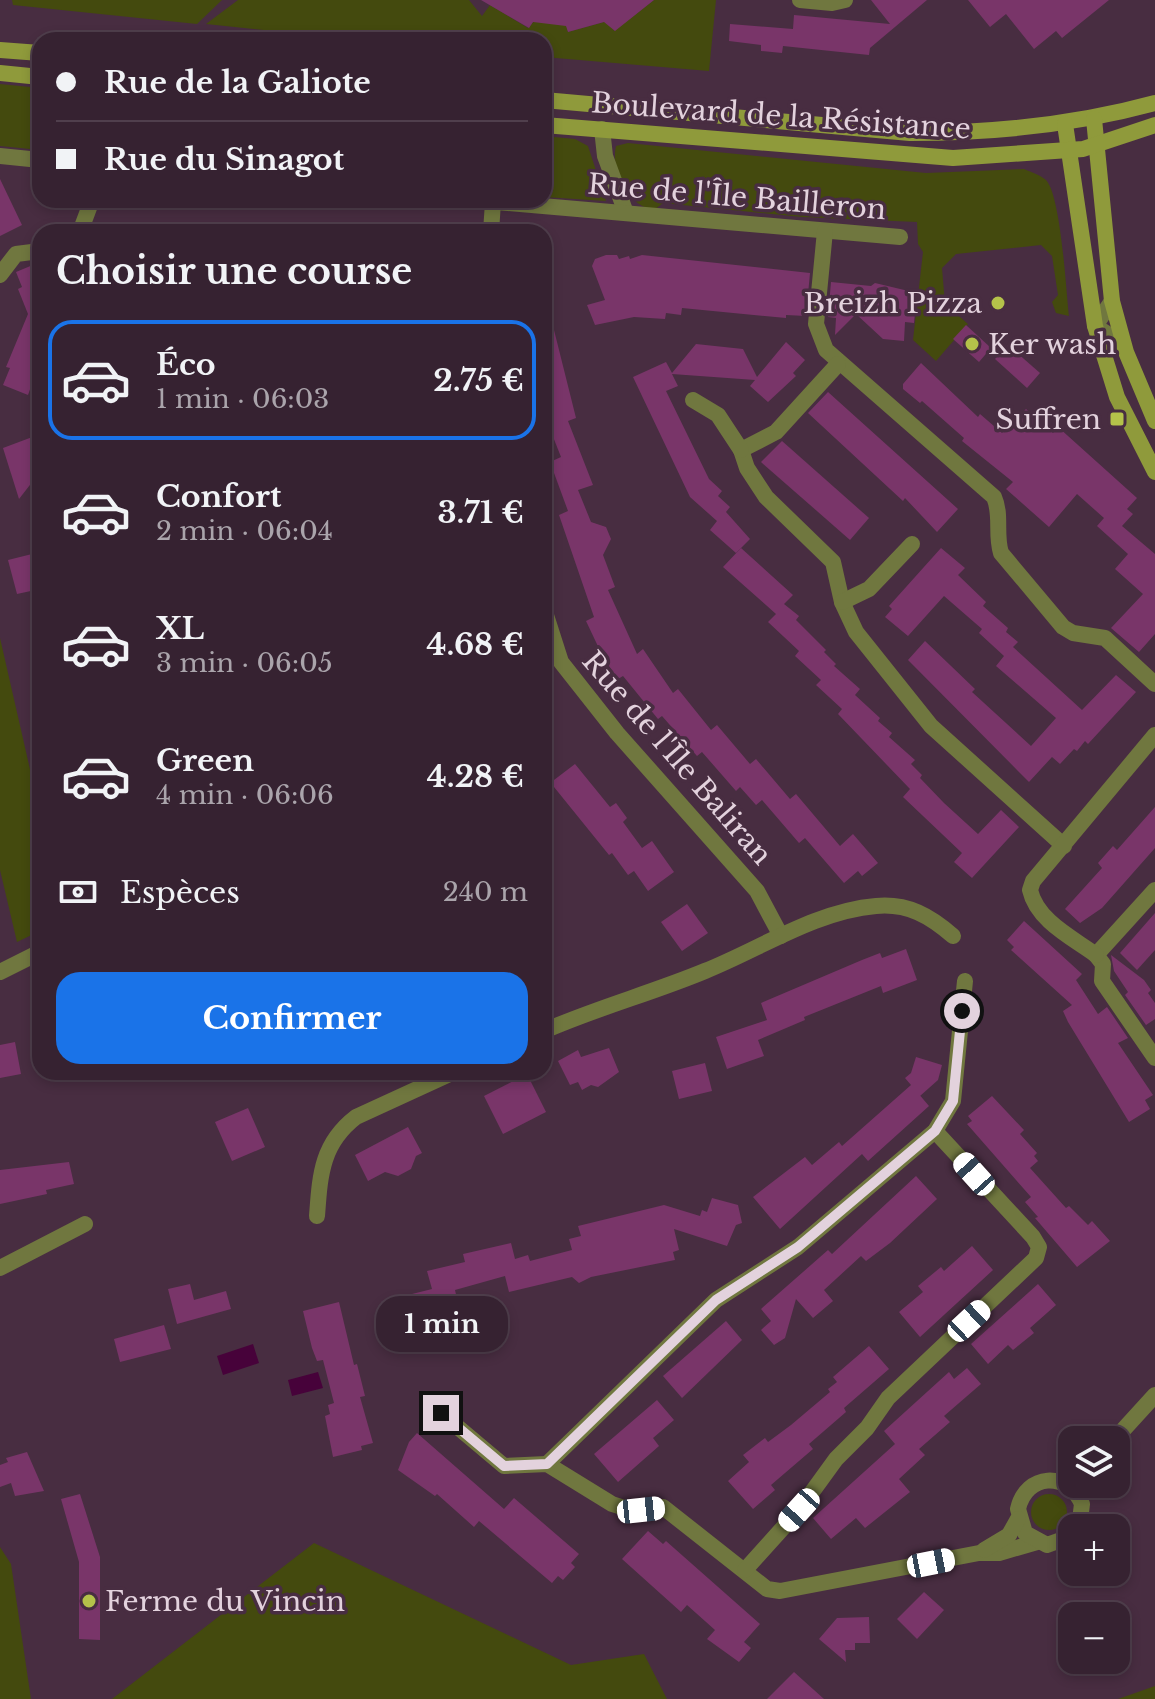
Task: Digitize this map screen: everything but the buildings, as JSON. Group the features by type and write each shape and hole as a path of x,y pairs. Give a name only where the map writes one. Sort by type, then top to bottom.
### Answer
{"main road":[{"path":"0,50 32,52"},
{"path":"0,73 32,76"},
{"name":"Boulevard de la Résistance","path":"552,101 910,133 1065,124 1155,103"},
{"path":"1094,119 1112,301 1123,344 1155,421"},
{"path":"1065,124 1066,151 1079,203 1095,326 1117,397 1155,472"},
{"name":"Boulevard de la Résistance","path":"552,126 933,157 1066,151 1098,145 1155,125"}],"street":[{"path":"800,0 832,3 845,0"},
{"path":"602,129 605,156 626,213"},
{"path":"0,156 32,159"},
{"name":"Rue de l'Île Bailleron","path":"552,207 900,237"},
{"path":"825,231 816,324 820,339 838,364 994,497 1001,553 1051,617 1073,633 1105,638 1155,684"},
{"path":"0,275 16,254 32,252"},
{"path":"1112,301 1095,326 1123,344"},
{"path":"741,450 776,432 838,364"},
{"path":"693,400 718,415 766,497 833,562 842,602 856,632 931,726 1064,846"},
{"path":"842,602 869,589 912,544"},
{"name":"Rue de l'Île Baliran","path":"552,634 561,662 617,733 757,891 781,936"},
{"path":"552,667 561,662"},
{"path":"1155,735 1033,881 1032,897 1075,944 1096,955 1103,964 1102,981 1155,1058"},
{"path":"1096,955 1155,890"},
{"path":"552,1028 652,992 781,936 875,906 918,910 953,936"},
{"path":"0,972 32,956"},
{"path":"547,1464 716,1300 798,1247 935,1131 953,1101 965,981"},
{"path":"317,1216 321,1166 343,1127 356,1117 437,1080"},
{"path":"745,1570 799,1510 836,1459 867,1428 888,1398 1036,1258 1039,1247 1033,1237 935,1131"},
{"path":"0,1268 85,1224"},
{"path":"1127,1426 1155,1395"},
{"path":"441,1413 504,1466 547,1464 612,1504 634,1511 663,1507 767,1589 780,1591 979,1553 999,1553 1037,1542 1058,1543"},
{"path":"979,1553 1009,1535 1018,1519 1020,1499 1026,1491 1043,1481 1058,1479"},
{"path":"1078,1498 1082,1504"},
{"path":"1081,1514 1084,1498"},
{"path":"1018,1519 1025,1533 1037,1542"}],"green space":[{"path":"12,0 222,0 197,24 13,5"},
{"path":"238,0 469,0 482,16 490,5 528,28 535,20 566,23 568,32 611,20 614,31 654,0 716,0 709,71 552,58 552,32 284,32 206,24"},
{"path":"0,84 32,87 32,149 0,146"},
{"path":"552,137 575,139 588,146 606,201 552,198"},
{"path":"628,143 926,173 1024,169 1046,180 1056,204 1069,316 1056,313 1052,302 1058,295 1052,256 1041,245 956,254 942,268 945,304 968,324 936,361 913,340 923,252 918,244 917,222 802,217 663,203 654,210 636,202 619,176 616,146"},
{"path":"0,638 32,778 32,935 17,942 0,870"},
{"path":"1042,1496 1056,1496 1065,1505 1066,1514 1058,1514 1056,1528 1042,1528 1033,1519 1033,1505"},
{"path":"314,1543 571,1665 644,1654 667,1699 112,1699"},
{"path":"0,1547 11,1564 31,1699 0,1699"},
{"path":"1155,1686 1155,1699 1118,1699"}],"shaded area":[{"path":"253,1344 259,1363 223,1375 217,1356"},
{"path":"318,1372 323,1388 292,1396 288,1380"}],"place":[{"name":"Breizh Pizza","path":"998,303"},
{"name":"Ker wash","path":"972,344"},
{"name":"Suffren","path":"1117,419"},
{"name":"Ferme du Vincin","path":"89,1601"}],"route":[{"path":"441,1413 504,1466 547,1464 716,1300 798,1247 935,1131 953,1101 962,1011"}]}
